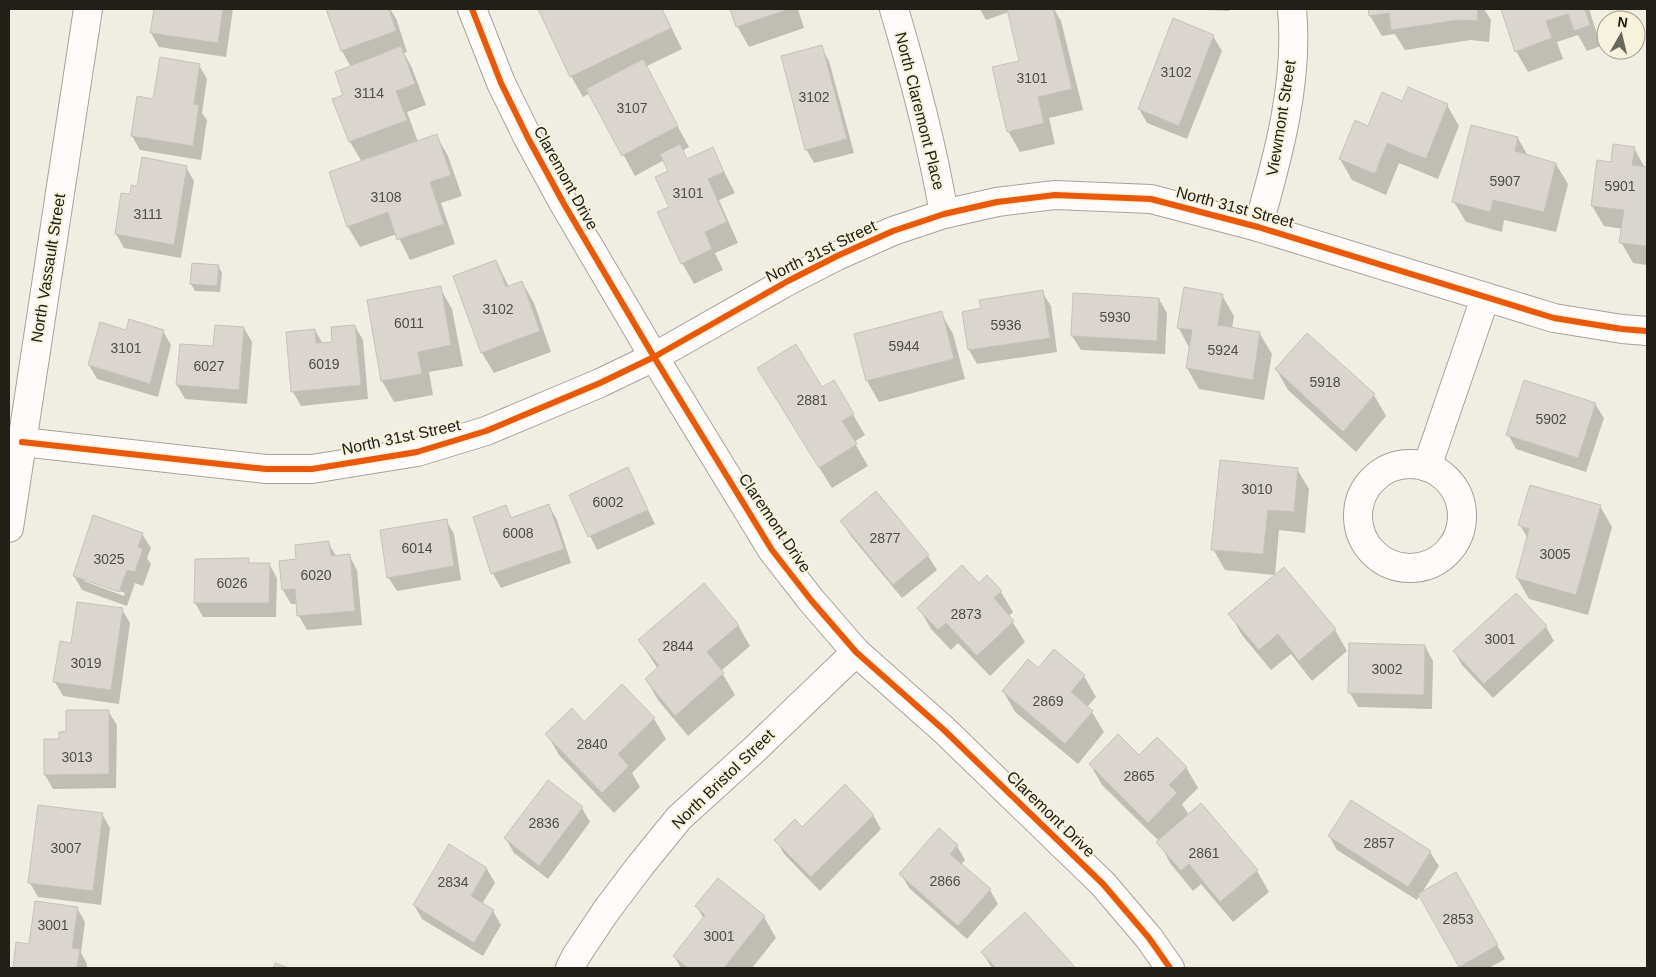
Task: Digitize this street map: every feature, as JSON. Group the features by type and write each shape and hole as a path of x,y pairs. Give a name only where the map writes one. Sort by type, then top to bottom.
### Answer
{"street":[{"name":"North Vassault Street","path":"9,528 88,9"},
{"name":"Claremont Drive","path":"472,9 501,83 564,204 654,357 772,550 811,600 856,652 944,730 1103,884 1149,938 1170,968"},
{"name":"North Claremont Place","path":"894,9 914,75 935,164 944,214"},
{"name":"Viewmont Street","path":"1258,227 1278,154 1289,91 1292,9"},
{"name":"North 31st Street","path":"22,442 266,469 321,468 417,452 486,432 600,383 654,357 788,281 837,256 893,231 944,214 998,202 1055,196 1151,199 1258,227 1380,263 1485,298 1554,318 1622,330 1647,331"},
{"path":"1427,467 1485,298"},
{"name":"North Bristol Street","path":"570,968 606,911 679,818 756,748 856,652"}],"building":[{"path":"154,9 223,9 218,43 150,33"},
{"path":"326,9 389,9 396,31 341,51"},
{"path":"538,9 662,9 671,28 570,77"},
{"path":"730,9 789,9 736,27"},
{"path":"1007,9 1053,9 1072,89 1038,97 1044,123 1007,132 992,67 1019,61"},
{"path":"1368,9 1478,9 1477,21 1458,20 1391,30 1389,13 1369,16"},
{"path":"1501,9 1585,9 1590,25 1574,31 1568,14 1546,21 1552,38 1515,52"},
{"path":"1173,18 1214,35 1179,126 1138,109"},
{"path":"822,45 847,139 805,150 781,56"},
{"path":"401,46 415,84 396,91 407,120 349,142 332,99 343,95 335,72"},
{"path":"160,57 200,64 194,104 199,105 193,146 131,136 137,96 153,99"},
{"path":"643,59 678,126 622,156 586,89"},
{"path":"1408,87 1448,104 1426,159 1387,143 1375,174 1339,159 1355,120 1368,126 1382,92 1402,101"},
{"path":"1471,125 1518,137 1515,151 1556,163 1544,212 1493,200 1490,212 1452,202"},
{"path":"437,134 451,175 430,182 444,224 397,240 388,212 347,227 329,172"},
{"path":"680,144 687,159 713,147 724,172 708,179 727,222 705,232 712,249 681,264 657,212 669,207 655,177 668,171 660,154"},
{"path":"1613,144 1635,147 1632,165 1647,167 1647,246 1619,243 1624,210 1591,206 1597,160 1611,162"},
{"path":"142,157 187,166 174,245 115,234 121,193 130,194 131,185 137,186"},
{"path":"496,260 506,287 522,281 540,331 481,353 453,276"},
{"path":"192,263 219,265 217,286 190,284"},
{"path":"441,286 451,345 418,352 422,374 381,381 367,300"},
{"path":"1184,287 1223,294 1218,325 1260,332 1253,380 1186,368 1192,330 1177,328"},
{"path":"1043,290 1050,338 968,350 962,312 981,308 979,300"},
{"path":"1073,293 1159,298 1157,341 1071,336"},
{"path":"942,311 954,359 866,381 854,334"},
{"path":"129,319 164,330 150,384 88,365 100,322 126,330"},
{"path":"215,325 244,327 239,390 176,385 180,344 213,346"},
{"path":"355,325 361,385 291,392 286,332 315,329 316,343 332,342 331,327"},
{"path":"1307,333 1375,394 1343,432 1275,369"},
{"path":"796,344 822,387 834,380 854,414 842,421 857,444 819,468 757,368"},
{"path":"1524,380 1596,403 1578,458 1506,435"},
{"path":"1220,460 1298,468 1294,512 1268,510 1263,554 1211,550"},
{"path":"628,467 648,510 588,537 569,495"},
{"path":"1530,485 1601,505 1576,595 1516,578 1529,529 1518,525"},
{"path":"876,491 929,555 893,585 840,521"},
{"path":"549,504 564,549 491,574 473,517 506,505 511,518"},
{"path":"93,515 143,533 138,547 143,549 135,572 127,570 119,592 73,576"},
{"path":"447,519 454,566 387,578 380,530"},
{"path":"329,541 331,556 350,554 355,611 297,616 295,589 282,590 279,561 296,559 295,545"},
{"path":"249,558 249,563 270,563 269,603 194,603 195,559"},
{"path":"962,565 979,583 987,575 1002,591 994,598 1014,621 977,656 946,623 938,630 917,608"},
{"path":"1284,567 1336,629 1299,661 1278,634 1259,650 1228,614"},
{"path":"704,583 739,625 707,652 724,673 675,716 645,679 659,666 638,640"},
{"path":"1516,593 1547,626 1484,684 1453,651"},
{"path":"77,602 123,608 111,690 53,682 60,641 71,643"},
{"path":"1349,643 1425,645 1424,695 1348,693"},
{"path":"1054,649 1085,675 1071,692 1093,711 1065,744 1002,691 1028,659 1038,668"},
{"path":"622,684 655,718 618,754 629,766 602,793 545,734 572,708 584,722"},
{"path":"66,710 109,710 109,774 44,775 44,739 59,739 59,732 66,731"},
{"path":"1118,734 1139,755 1157,737 1187,767 1169,785 1177,793 1148,823 1089,764"},
{"path":"548,780 583,807 539,866 504,838"},
{"path":"845,784 874,815 811,877 774,840 795,819 802,827"},
{"path":"1351,800 1431,851 1408,887 1328,836"},
{"path":"1201,803 1258,870 1220,902 1189,864 1181,871 1156,842"},
{"path":"38,805 103,813 93,891 28,883"},
{"path":"939,828 958,845 950,854 991,889 958,926 899,874"},
{"path":"449,844 487,868 471,896 494,910 474,943 413,905"},
{"path":"1456,872 1498,945 1459,967 1418,894"},
{"path":"718,878 765,916 724,968 688,968 673,956 705,915 695,906"},
{"path":"35,901 78,907 72,948 80,949 77,968 13,968 16,942 29,944"},
{"path":"1025,912 1076,968 996,968 981,952"},
{"path":"275,963 289,968 273,968"}],"cycle path":[{"path":"472,9 501,83 564,204 654,357 772,550 811,600 856,652 944,730 1103,884 1149,938 1170,968"},
{"path":"22,442 266,469 312,469 417,452 486,431 600,383 654,357 788,281 837,256 893,231 944,214 997,202 1055,195 1151,199 1258,227 1554,318 1647,331"}]}
